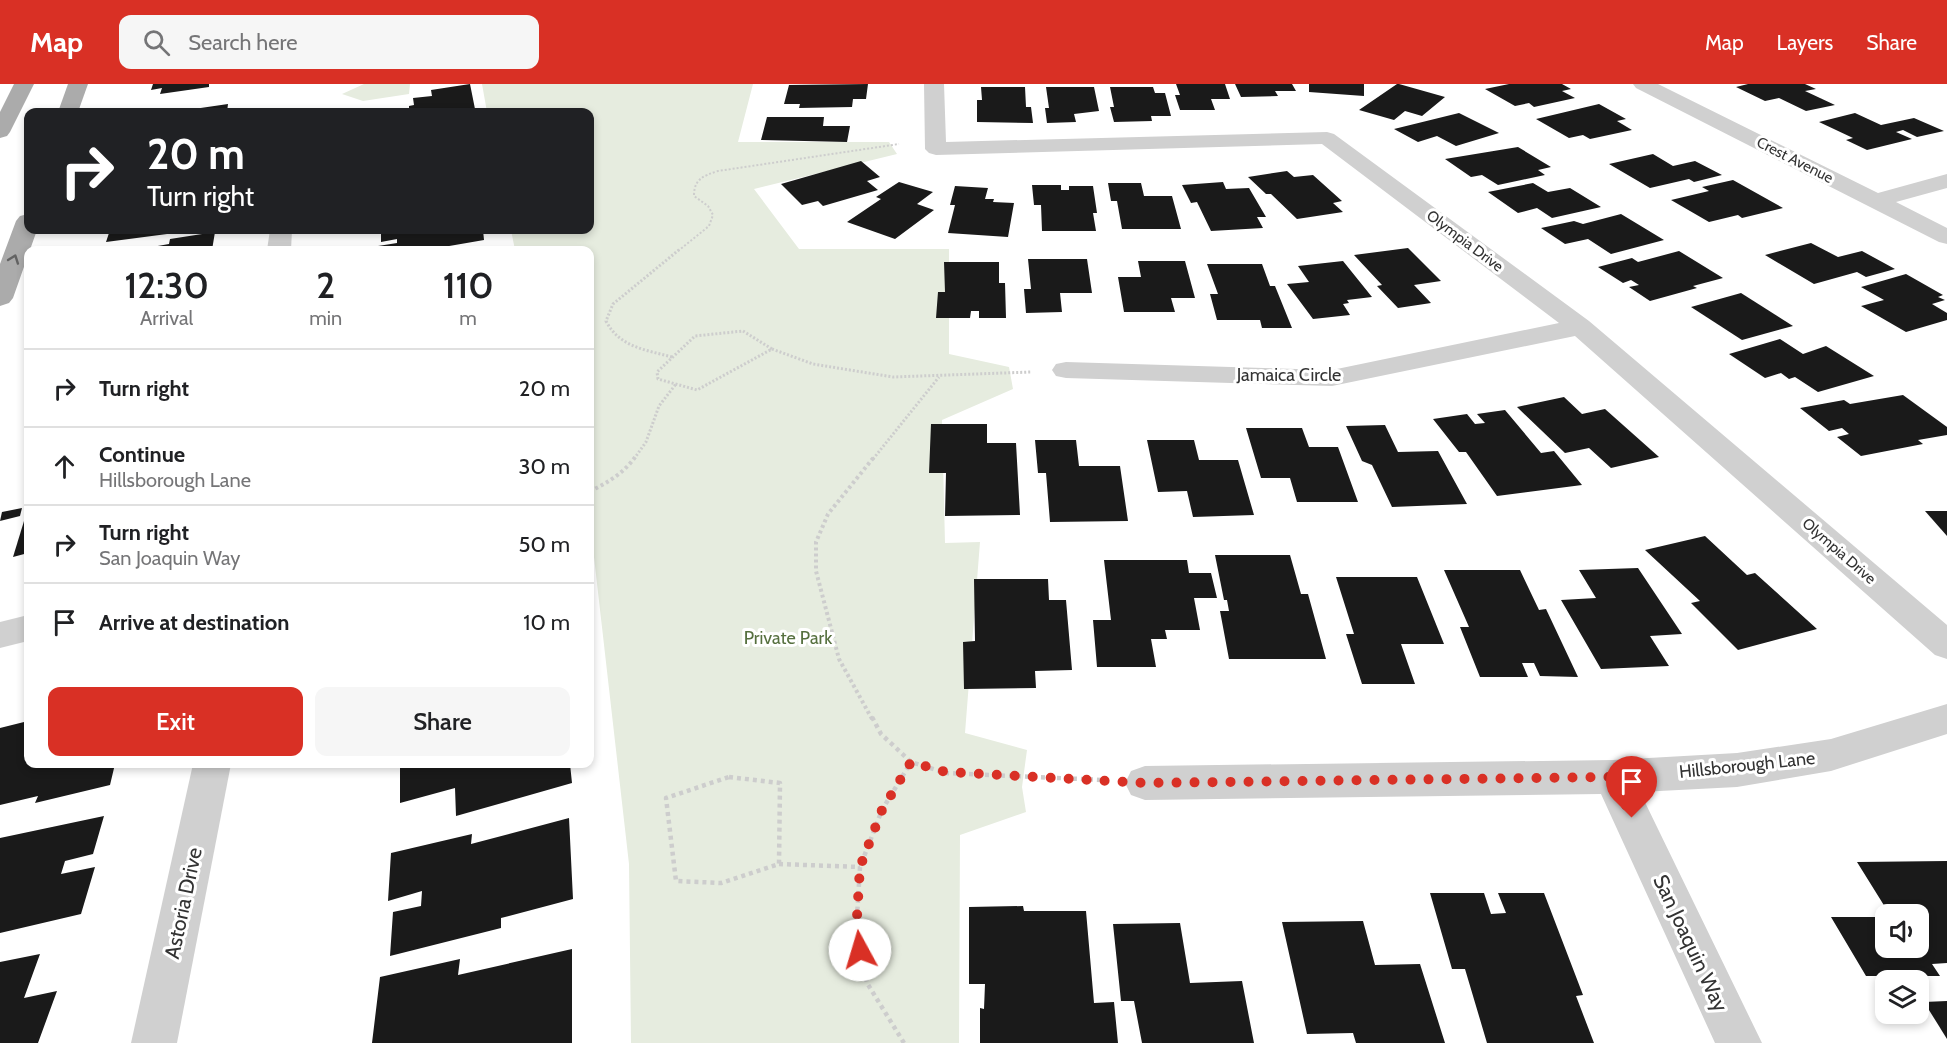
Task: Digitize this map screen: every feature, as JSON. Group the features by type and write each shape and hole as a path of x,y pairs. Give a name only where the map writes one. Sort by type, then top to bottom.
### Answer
{"main road":[{"path":"0,132 24,84"},
{"path":"69,108 78,84"},
{"path":"0,298 24,232"}],"street":[{"path":"934,84 936,138"},
{"name":"Crest Avenue","path":"1643,84 1947,237"},
{"name":"Olympia Drive","path":"936,138 936,149 1327,138 1580,327 1947,645"},
{"path":"1875,201 1947,181"},
{"name":"Jamaica Circle","path":"1066,370 1332,378 1580,327"},
{"path":"0,635 24,629"},
{"name":"Hillsborough Lane","path":"1145,783 1613,777 1737,770 1831,755 1947,719"},
{"name":"Astoria Drive","path":"154,1043 211,768"},
{"name":"San Joaquin Way","path":"1613,777 1739,1043"}],"path":[{"path":"672,357 627,344 610,334 606,321 613,304 709,226 713,215 708,206 694,196 694,186 700,177 718,171 936,138"},
{"path":"772,349 697,390 658,379 657,372 695,336 743,331 772,349 813,364 858,373 893,377 939,377 1066,370"},
{"path":"939,377 828,514 816,542 816,571 839,659 881,734 911,762 946,772 1145,783"},
{"path":"594,489 630,465 646,442 659,406 676,384"},
{"path":"904,1043 867,983 856,933 860,867 882,810 911,762"},
{"path":"779,864 780,783 729,777 666,798 676,881 721,883 779,864 860,867"}],"green space":[{"path":"364,84 410,84 409,94 363,101 342,94"},
{"name":"Private Park","path":"482,84 753,84 738,142 889,142 897,154 754,189 799,249 949,249 949,354 1009,367 1013,389 942,420 945,543 980,542 965,733 1027,750 1022,787 1026,812 960,835 959,1043 631,1043 629,864 594,557 594,246 514,246 512,234 594,234 594,108 486,108"}],"building":[{"path":"153,84 209,84 209,87 160,94 162,88 151,90"},
{"path":"470,84 475,108 409,108 414,105 413,98 432,96 431,90"},
{"path":"868,84 866,99 853,99 852,107 799,108 800,104 784,104 789,85"},
{"path":"1176,84 1225,84 1230,99 1211,99 1215,110 1180,110 1175,95 1180,95"},
{"path":"1235,84 1292,84 1296,91 1275,91 1278,96 1241,97"},
{"path":"1309,84 1364,84 1364,96 1309,92"},
{"path":"1397,84 1445,97 1422,116 1405,111 1394,120 1359,110"},
{"path":"1509,84 1562,84 1571,89 1562,91 1575,98 1534,107 1529,103 1515,106 1485,89"},
{"path":"1748,84 1805,84 1816,89 1805,91 1835,105 1806,111 1779,98 1765,101 1736,87"},
{"path":"981,87 1025,87 1026,107 1031,107 1033,123 977,122 977,100 982,100"},
{"path":"1046,87 1094,87 1099,111 1074,114 1076,122 1047,123 1045,108 1049,108"},
{"path":"1110,87 1153,87 1155,93 1165,93 1171,116 1151,116 1152,121 1114,122 1110,107 1114,107"},
{"path":"228,104 228,108 201,108"},
{"path":"1599,104 1626,119 1617,121 1632,130 1590,139 1583,135 1569,138 1536,119"},
{"path":"1459,113 1499,133 1456,146 1437,136 1418,142 1394,129"},
{"path":"1855,113 1881,125 1914,118 1944,131 1917,137 1903,130 1896,132 1912,139 1867,150 1846,140 1853,138 1819,122"},
{"path":"767,117 824,117 823,126 850,126 847,142 761,140"},
{"path":"1518,147 1551,167 1538,170 1545,175 1498,185 1482,175 1471,177 1445,159"},
{"path":"1653,154 1673,166 1695,161 1722,175 1694,182 1689,179 1650,188 1609,164"},
{"path":"861,161 880,177 867,181 878,190 823,206 818,201 802,205 781,184"},
{"path":"1287,171 1294,177 1313,175 1342,201 1333,203 1343,212 1297,219 1271,194 1266,194 1248,177"},
{"path":"1733,180 1783,208 1742,218 1738,215 1709,222 1671,200 1709,191 1702,187"},
{"path":"899,182 933,192 917,204 934,210 895,239 847,222 881,199 876,197"},
{"path":"1223,182 1226,189 1249,188 1266,217 1257,217 1263,228 1211,231 1197,202 1191,203 1182,185"},
{"path":"1108,183 1141,183 1144,196 1172,196 1181,229 1122,229 1117,201 1111,201"},
{"path":"1533,183 1548,192 1570,188 1601,207 1552,218 1537,208 1518,213 1488,192"},
{"path":"1032,185 1061,185 1061,190 1069,190 1069,186 1093,186 1097,213 1093,213 1096,231 1042,231 1041,205 1034,205"},
{"path":"955,186 988,188 985,199 994,199 993,202 1014,203 1008,237 948,233 955,205 950,205"},
{"path":"1621,214 1664,240 1611,254 1588,239 1565,244 1541,228 1574,221 1583,224"},
{"path":"109,234 167,234 106,242"},
{"path":"215,234 213,246 158,246 169,244 170,239"},
{"path":"381,234 483,234 484,240 449,246 378,246 397,243 397,239 381,242"},
{"path":"1811,243 1838,257 1862,251 1895,269 1866,277 1857,272 1814,284 1765,255"},
{"path":"1408,248 1441,281 1414,285 1431,303 1398,308 1377,286 1382,285 1354,255"},
{"path":"1679,251 1723,278 1650,301 1629,287 1639,285 1631,280 1623,283 1598,267 1632,258 1638,262"},
{"path":"1028,259 1087,259 1092,293 1060,293 1062,312 1026,313 1024,289 1031,289"},
{"path":"1138,261 1185,261 1195,298 1171,298 1175,312 1124,312 1118,277 1141,277"},
{"path":"1343,261 1372,297 1347,300 1349,303 1343,304 1350,315 1313,319 1287,284 1309,282 1298,266"},
{"path":"944,262 999,262 999,283 1005,283 1006,318 979,318 979,311 971,311 970,318 936,318 938,292 945,292"},
{"path":"1207,264 1262,264 1270,286 1275,286 1292,328 1262,328 1260,320 1217,320 1210,294 1218,294"},
{"path":"1906,274 1943,295 1938,297 1945,300 1932,304 1947,313 1947,320 1906,332 1861,306 1884,300 1861,287"},
{"path":"1741,293 1793,326 1742,340 1691,307"},
{"path":"1780,339 1803,354 1826,346 1874,376 1818,392 1795,377 1789,379 1781,373 1765,378 1729,354"},
{"path":"1903,395 1947,427 1947,435 1918,440 1923,444 1861,456 1837,437 1849,434 1842,428 1829,431 1800,408 1844,400 1850,404"},
{"path":"1564,397 1582,414 1605,409 1659,457 1611,468 1589,448 1565,453 1517,407"},
{"path":"1505,410 1541,453 1554,451 1582,485 1497,496 1466,452 1459,452 1433,419 1467,414 1475,424 1485,423 1477,414"},
{"path":"931,424 987,424 987,443 1016,443 1020,515 945,516 946,473 929,473"},
{"path":"1385,425 1398,452 1438,451 1467,504 1392,507 1372,465 1362,461 1346,426"},
{"path":"1246,428 1302,428 1309,447 1338,447 1358,502 1297,502 1290,478 1261,478"},
{"path":"1035,440 1076,440 1079,466 1120,466 1128,521 1050,522 1046,473 1038,473"},
{"path":"1147,440 1194,440 1199,460 1238,460 1254,515 1193,517 1187,491 1158,492"},
{"path":"22,508 20,516 0,521 2,512"},
{"path":"1925,511 1947,511 1947,536"},
{"path":"24,521 24,554 13,557"},
{"path":"1705,536 1747,575 1755,573 1817,629 1738,650 1691,603 1700,601 1645,550"},
{"path":"1215,555 1290,555 1301,594 1308,594 1326,659 1229,659 1220,611 1229,611 1227,600 1224,600"},
{"path":"1104,560 1187,560 1189,573 1211,573 1217,598 1194,598 1200,630 1165,630 1167,639 1151,639 1156,667 1097,667 1093,620 1111,620"},
{"path":"1638,568 1682,634 1650,636 1669,666 1601,669 1561,600 1596,598 1579,570"},
{"path":"1444,570 1520,570 1539,610 1546,609 1578,677 1540,676 1534,663 1522,663 1528,677 1480,677 1460,627 1469,627"},
{"path":"1336,577 1417,577 1444,644 1401,644 1415,684 1362,684 1346,634 1354,634"},
{"path":"974,579 1048,579 1049,600 1066,600 1072,670 1035,671 1036,688 964,689 963,642 975,641"},
{"path":"24,722 24,768 114,768 110,785 35,803 38,796 0,805 0,728"},
{"path":"400,768 570,768 572,783 456,816 455,788 400,803"},
{"path":"104,816 93,854 65,861 61,874 95,867 81,914 0,933 0,838"},
{"path":"569,818 573,899 501,918 501,928 390,956 393,912 421,906 422,891 388,901 391,853 472,834 471,844"},
{"path":"1947,861 1947,963 1932,964 1940,976 1929,976 1929,970 1875,970 1875,976 1866,976 1831,917 1875,917 1875,958 1929,958 1929,904 1883,904 1857,862"},
{"path":"1430,893 1484,893 1491,914 1506,913 1498,893 1544,893 1583,995 1576,996 1594,1043 1487,1043 1465,969 1452,969"},
{"path":"1023,906 1024,911 1086,911 1094,1003 1114,1002 1118,1043 980,1043 980,1008 984,1009 985,984 969,984 969,907"},
{"path":"1363,921 1375,965 1420,964 1445,1043 1356,1043 1353,1033 1307,1034 1282,922"},
{"path":"1180,923 1190,983 1242,981 1254,1043 1142,1043 1134,1001 1121,1001 1113,924"},
{"path":"572,949 572,1043 372,1043 380,977 460,959 458,975"},
{"path":"40,954 24,998 57,991 38,1043 0,1043 0,962"},
{"path":"1947,1001 1947,1039 1929,1010 1929,1002"}],"route":[{"path":"860,950 856,933 860,867 882,810 911,762 946,772 1145,783 1613,777 1632,818"}]}
